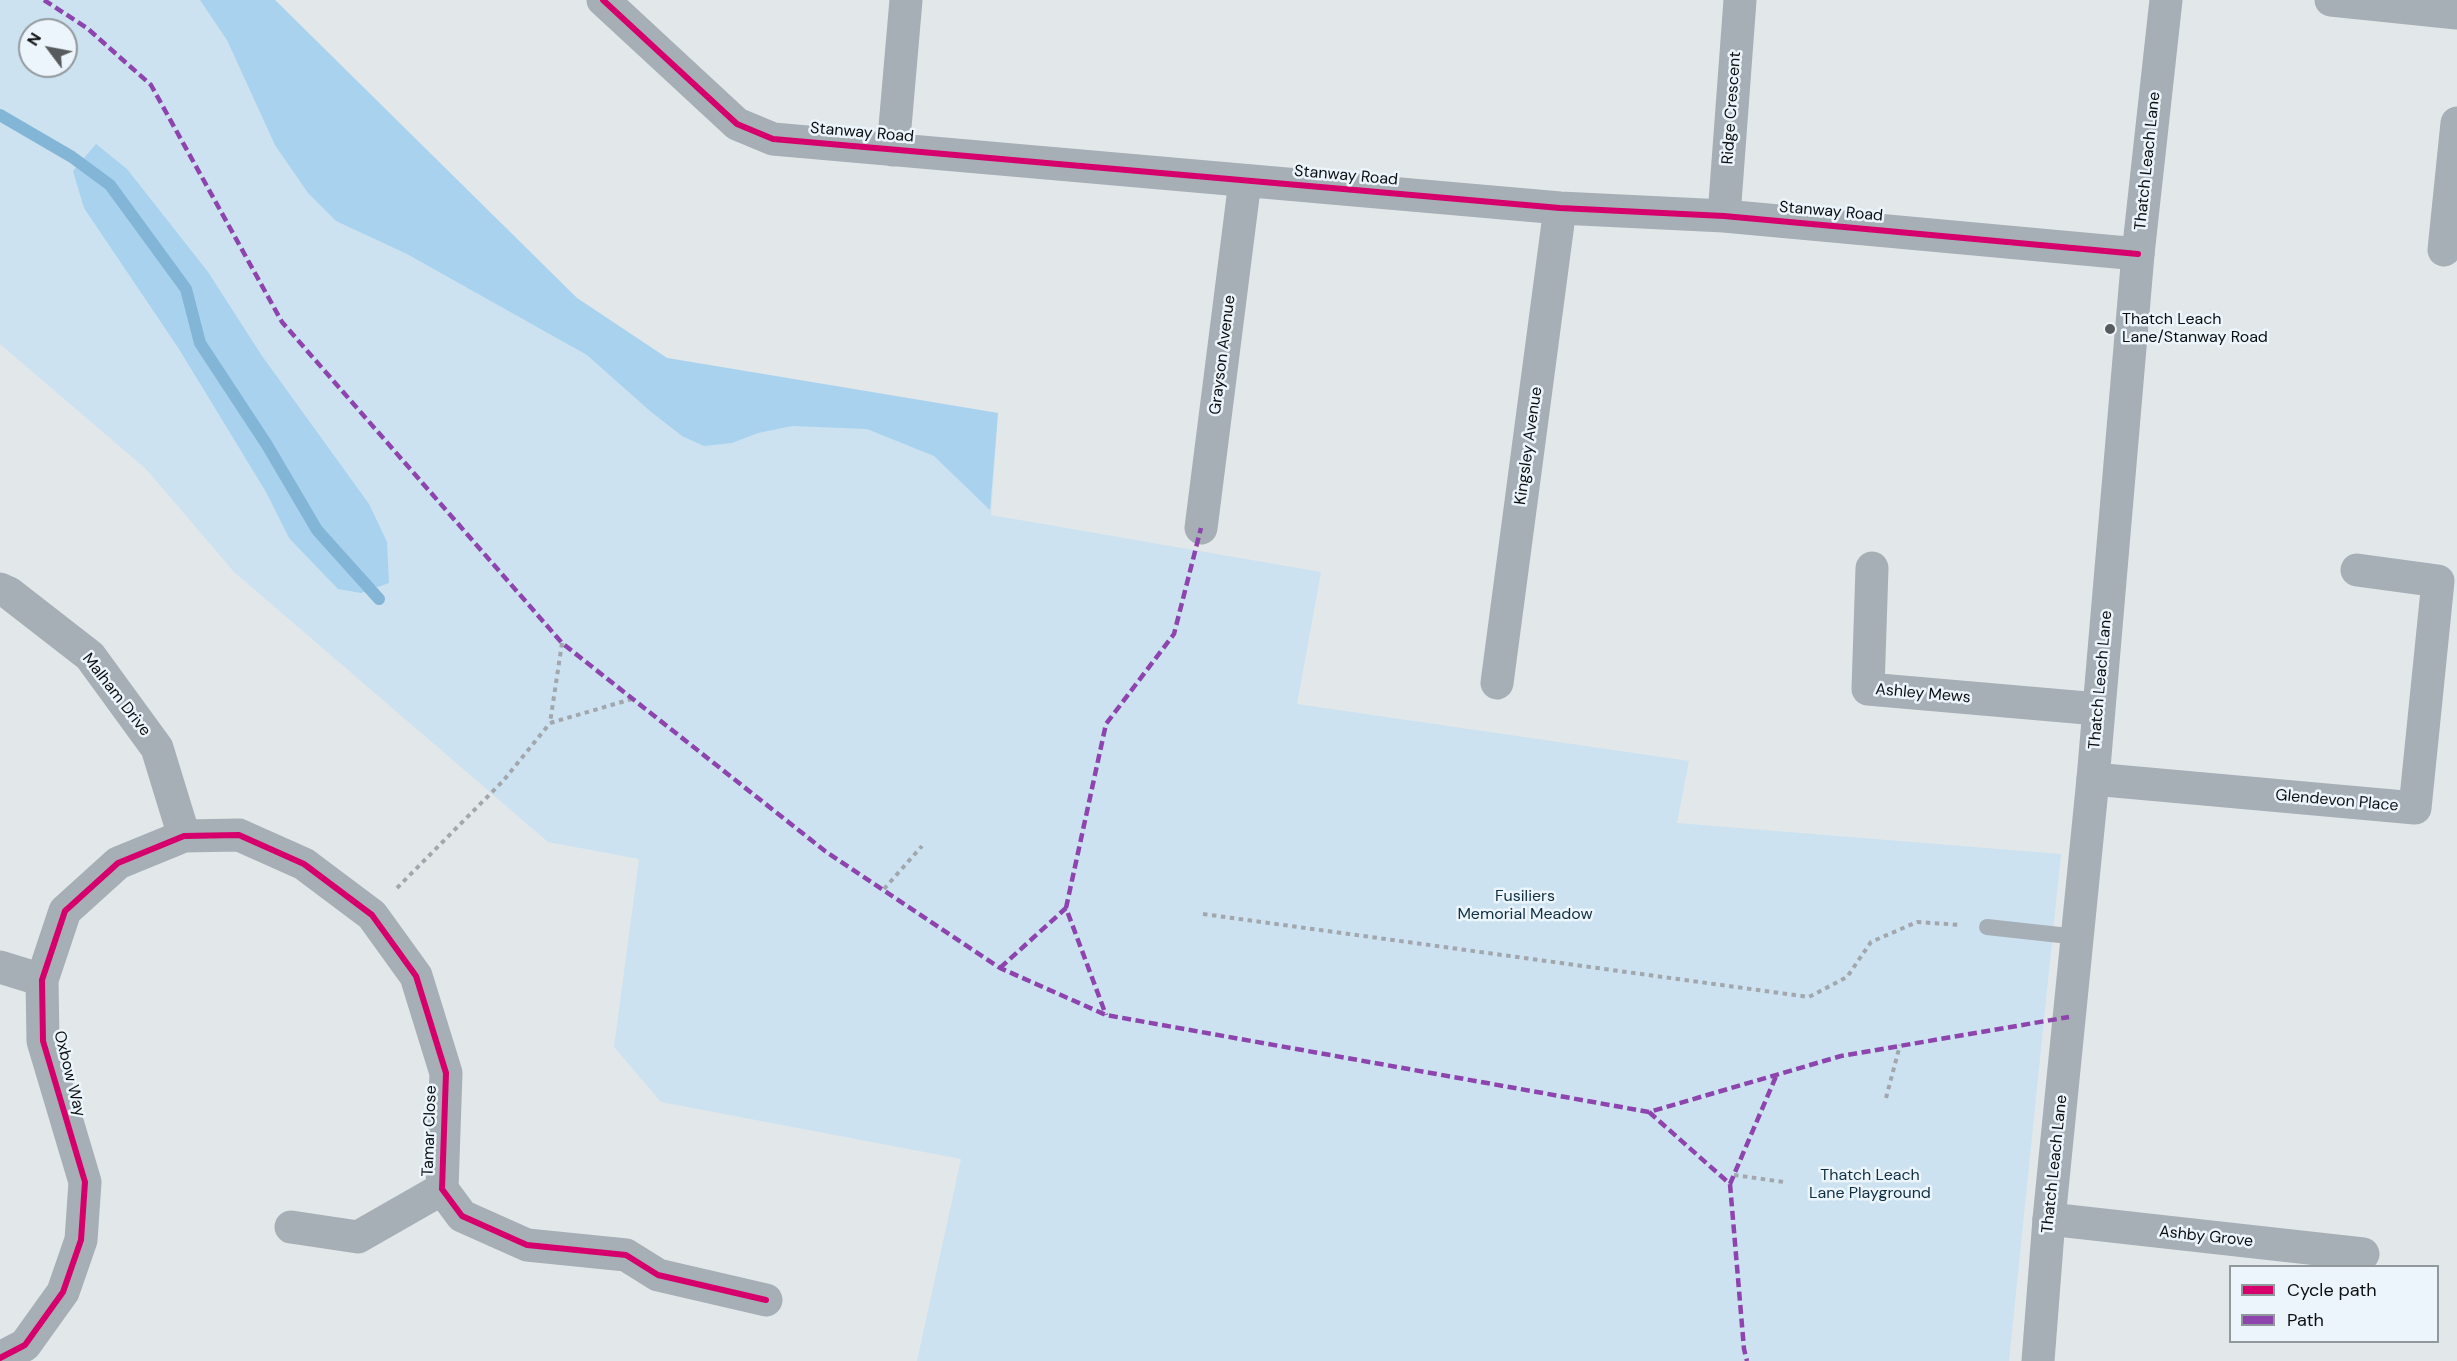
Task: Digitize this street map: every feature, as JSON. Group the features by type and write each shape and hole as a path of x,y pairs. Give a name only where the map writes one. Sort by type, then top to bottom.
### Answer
{"street":[{"name":"Stanway Road","path":"603,0 736,124 773,139 1560,208 1724,216 2138,254"},
{"path":"893,150 906,0"},
{"name":"Ridge Crescent","path":"1724,216 1740,0"},
{"name":"Thatch Leach Lane","path":"2038,1361 2049,1219 2093,779 2138,254 2166,0"},
{"path":"2331,0 2457,13"},
{"path":"2444,250 2457,123"},
{"name":"Grayson Avenue","path":"1201,528 1245,181"},
{"name":"Kingsley Avenue","path":"1497,683 1560,208"},
{"name":"Ashley Mews","path":"1872,568 1868,689 2098,709"},
{"name":"Glendevon Place","path":"2093,779 2415,808 2438,581 2357,570"},
{"name":"Malham Drive","path":"0,589 9,593 90,656 157,748 184,836"},
{"name":"Tamar Close","path":"184,836 238,835 304,864 372,915 416,976 446,1073 442,1189 462,1216 527,1245 626,1255 658,1275 766,1300"},
{"name":"Oxbow Way","path":"0,1358 25,1345 63,1292 81,1239 85,1182 43,1041 42,980 66,911 118,863 184,836"},
{"path":"0,968 42,980"},
{"path":"291,1227 358,1237 442,1189"},
{"name":"Ashby Grove","path":"2049,1219 2363,1254"}],"lane":[{"path":"1987,927 2078,937"}],"path":[{"path":"372,915 450,832 503,781 550,723 562,643"},
{"path":"550,723 632,699"},
{"path":"884,889 922,846"},
{"path":"1203,914 1809,997 1847,977 1871,942 1917,922 1987,927"},
{"path":"1886,1098 1900,1046"},
{"path":"1734,1175 1784,1182"}],"green space":[{"path":"0,0 275,0 577,298 667,358 998,413 991,515 1321,572 1297,704 1689,761 1677,823 2061,854 2009,1361 917,1361 961,1159 661,1102 614,1047 639,859 548,842 234,572 146,469 0,344"}],"shaded area":[{"path":"200,0 275,0 577,298 667,358 998,413 990,510 934,456 867,429 792,426 758,433 732,443 704,446 682,436 587,355 407,254 336,221 308,193 275,145 227,40"},
{"path":"96,144 127,169 208,272 262,356 369,504 387,542 389,583 361,593 338,589 289,538 266,492 179,349 84,208 73,171"}],"waterway":[{"path":"0,115 72,157 110,185 186,289 200,343 267,445 317,530 379,599"}],"marked path":[{"path":"44,0 87,28 151,85 282,322 562,643 825,851 1000,968 1106,1015 1649,1112 1841,1056 2069,1017"},
{"path":"1066,908 1106,724 1174,634 1201,528"},
{"path":"1000,968 1066,908 1106,1015"},
{"path":"1649,1112 1730,1184 1777,1074"},
{"path":"1730,1184 1744,1349 1747,1361"}],"cycle path":[{"path":"603,0 737,124 773,139 1560,208 1724,216 2138,254"},
{"path":"0,1358 25,1345 63,1292 81,1240 85,1182 43,1041 42,980 65,911 118,863 184,836 239,835 304,864 372,915 416,976 446,1073 442,1189 462,1216 527,1245 626,1255 658,1275 766,1300"}],"place":[{"name":"Thatch Leach Lane/Stanway Road","path":"2110,329"}],"park label":[{"name":"Fusiliers Memorial Meadow","path":"1525,906"},
{"name":"Thatch Leach Lane Playground","path":"1870,1185"}]}
